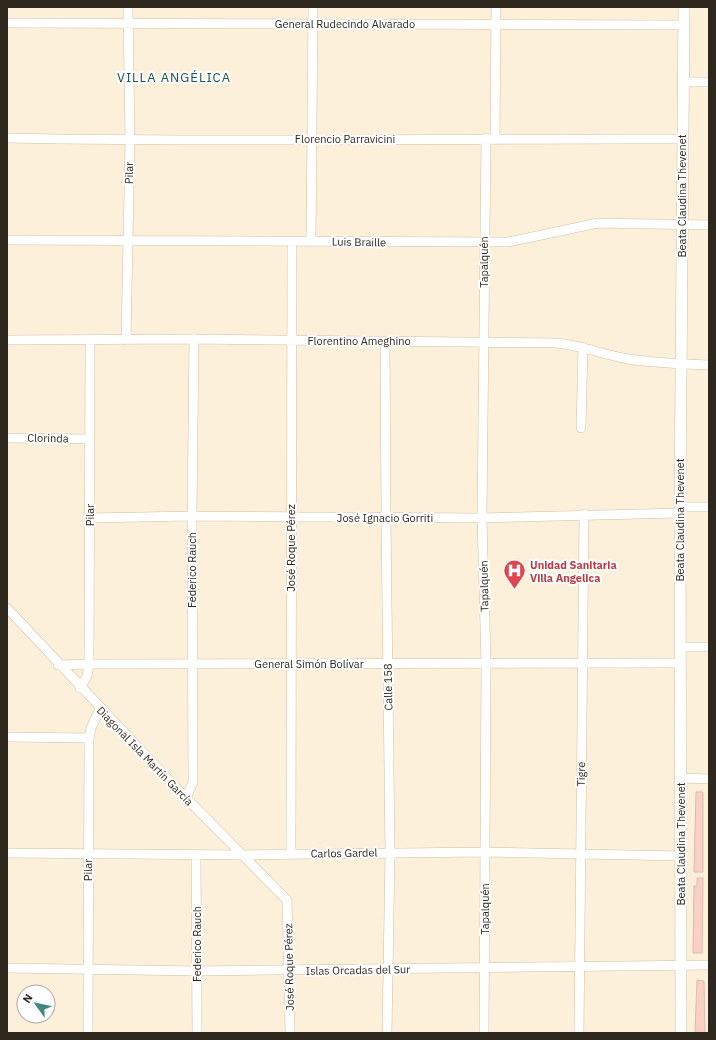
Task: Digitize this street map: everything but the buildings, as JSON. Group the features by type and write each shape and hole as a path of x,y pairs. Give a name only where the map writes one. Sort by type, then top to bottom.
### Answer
{"main road":[{"name":"Beata Claudina Thevenet","path":"681,1033 680,364 684,7"}],"street":[{"name":"Pilar","path":"126,340 130,140 128,7"},
{"path":"311,242 313,7"},
{"name":"Tapalquén","path":"484,1033 486,663 482,518 484,242 491,138 496,7"},
{"name":"General Rudecindo Alvarado","path":"7,24 684,25"},
{"path":"683,82 709,82"},
{"name":"Florencio Parravicini","path":"7,138 130,140 491,138 682,139"},
{"name":"Luis Braille","path":"7,240 508,242 598,224 709,225"},
{"name":"José Roque Pérez","path":"291,854 292,242"},
{"name":"Florentino Ameghino","path":"7,340 90,341 194,339 385,342 484,341 556,343 582,347 628,359 709,365"},
{"name":"Federico Rauch","path":"186,798 193,782 192,516 194,339"},
{"name":"Pilar","path":"80,688 87,676 89,664 90,341"},
{"name":"Calle 158","path":"385,342 390,853 387,1033"},
{"path":"581,428 582,347"},
{"name":"Clorinda","path":"7,438 89,439"},
{"name":"José Ignacio Gorriti","path":"90,518 192,516 482,518 680,510 709,507"},
{"name":"Tigre","path":"579,1033 584,514"},
{"name":"Diagonal Isla Martín García","path":"7,608 100,709 287,900"},
{"path":"680,647 709,647"},
{"name":"General Simón Bolívar","path":"58,665 680,663"},
{"name":"Pilar","path":"88,1033 87,968 89,738 93,722 100,709"},
{"path":"7,737 89,738"},
{"path":"681,778 709,779"},
{"name":"Carlos Gardel","path":"7,853 243,855 485,852 681,856"},
{"name":"Federico Rauch","path":"196,855 197,1033"},
{"name":"José Roque Pérez","path":"287,900 290,1033"},
{"name":"Islas Orcadas del Sur","path":"7,968 289,971 709,965"}],"place":[{"name":"Unidad Sanitaria Villa Angelica","path":"515,590"}],"district":[{"name":"VILLA ANGÉLICA","path":"174,77"}]}
